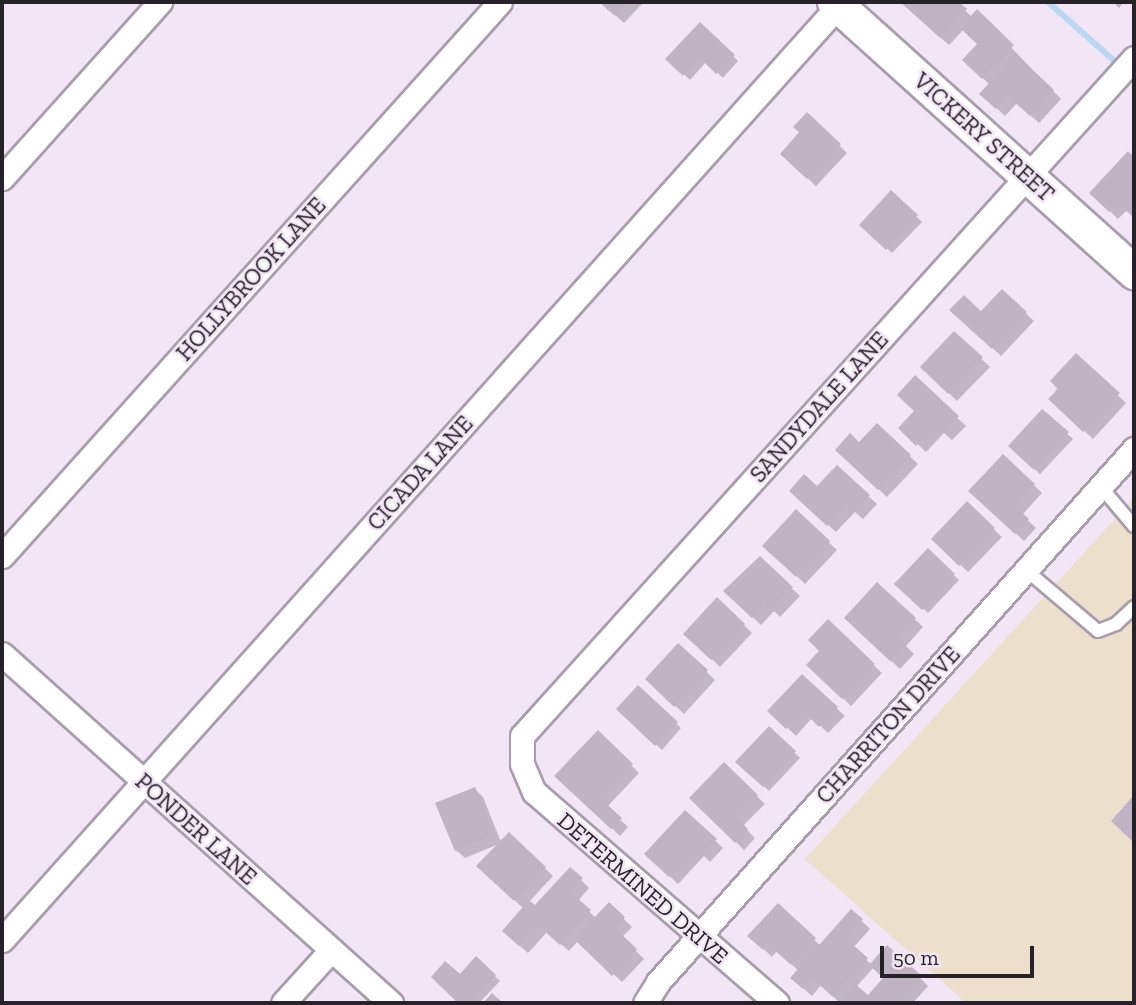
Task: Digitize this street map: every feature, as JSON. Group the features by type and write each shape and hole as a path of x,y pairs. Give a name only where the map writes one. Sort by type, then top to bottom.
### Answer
{"street":[{"path":"2,178 160,2"},
{"name":"HOLLYBROOK LANE","path":"2,556 500,2"},
{"name":"VICKERY STREET","path":"836,4 1134,272"},
{"name":"CICADA LANE","path":"2,940 836,4"},
{"name":"SANDYDALE LANE","path":"522,764 523,736 1134,58"},
{"name":"CHARRITON DRIVE","path":"645,1003 658,982 1134,449"},
{"name":"PONDER LANE","path":"2,654 391,1003"},
{"name":"DETERMINED DRIVE","path":"522,764 534,792 777,1003"},
{"path":"283,1003 331,950"}],"lane":[{"path":"1101,487 1134,526"},
{"path":"1026,570 1098,631 1116,624 1134,607"}],"shaded area":[{"path":"1134,498 1134,1003 966,1003 805,859"}],"building":[{"path":"599,2 628,2 615,16"},
{"path":"901,2 959,2 967,9 940,38"},
{"path":"977,9 1014,45 982,79 962,60 977,44 960,28"},
{"path":"700,22 735,55 716,74 700,58 683,76 665,59"},
{"path":"1016,54 1054,90 1030,116 1008,96 996,109 979,94"},
{"path":"807,112 841,144 807,179 780,154 799,132 793,127"},
{"path":"1128,151 1134,157 1134,218 1118,203 1109,212 1089,193"},
{"path":"891,190 918,215 886,250 859,225"},
{"path":"1002,289 1027,312 992,349 949,310 964,295 981,311"},
{"path":"954,331 983,357 948,394 920,367"},
{"path":"1076,353 1120,393 1083,432 1048,399 1058,389 1050,381"},
{"path":"915,375 959,416 943,433 935,426 916,446 898,428 914,411 897,395"},
{"path":"1042,409 1069,432 1034,470 1008,446"},
{"path":"877,423 911,455 878,490 835,450 850,433 859,442"},
{"path":"1003,454 1035,484 1015,506 1029,519 1015,534 968,491"},
{"path":"837,465 870,495 853,512 846,505 827,526 789,491 804,474 817,486"},
{"path":"967,501 995,528 959,566 931,539"},
{"path":"796,509 830,541 796,577 762,546"},
{"path":"928,548 955,574 922,610 894,584"},
{"path":"760,556 793,587 771,610 764,604 752,618 723,591"},
{"path":"877,582 916,618 899,637 907,645 891,662 844,618"},
{"path":"717,597 745,624 711,660 683,634"},
{"path":"828,619 875,664 842,699 806,665 819,651 808,640"},
{"path":"678,643 708,670 674,707 645,679"},
{"path":"802,674 838,707 819,727 803,711 786,729 767,711"},
{"path":"638,685 678,722 655,746 616,709"},
{"path":"769,726 796,751 763,787 735,762"},
{"path":"598,730 633,764 600,798 622,818 611,829 554,776"},
{"path":"724,762 758,795 736,817 748,829 735,843 689,798"},
{"path":"475,787 495,835 455,851 435,803"},
{"path":"1134,795 1134,843 1111,821"},
{"path":"685,810 717,839 701,856 695,850 669,877 644,854"},
{"path":"509,832 546,867 514,901 476,866"},
{"path":"570,867 583,878 570,892 591,910 560,945 538,925 519,946 502,931 529,900 535,905"},
{"path":"609,902 625,917 615,928 637,949 612,976 574,939"},
{"path":"778,903 816,938 791,965 768,944 763,950 747,936"},
{"path":"851,909 863,919 846,939 868,958 833,997 812,978 803,989 790,978"},
{"path":"887,945 922,976 898,1003 838,1003 855,984 868,995 883,978 869,965"},
{"path":"476,956 496,975 470,1003 458,1003 431,977 445,961 460,974"},
{"path":"492,993 503,1003 483,1003"}],"waterway":[{"path":"1048,2 1120,66"}]}
